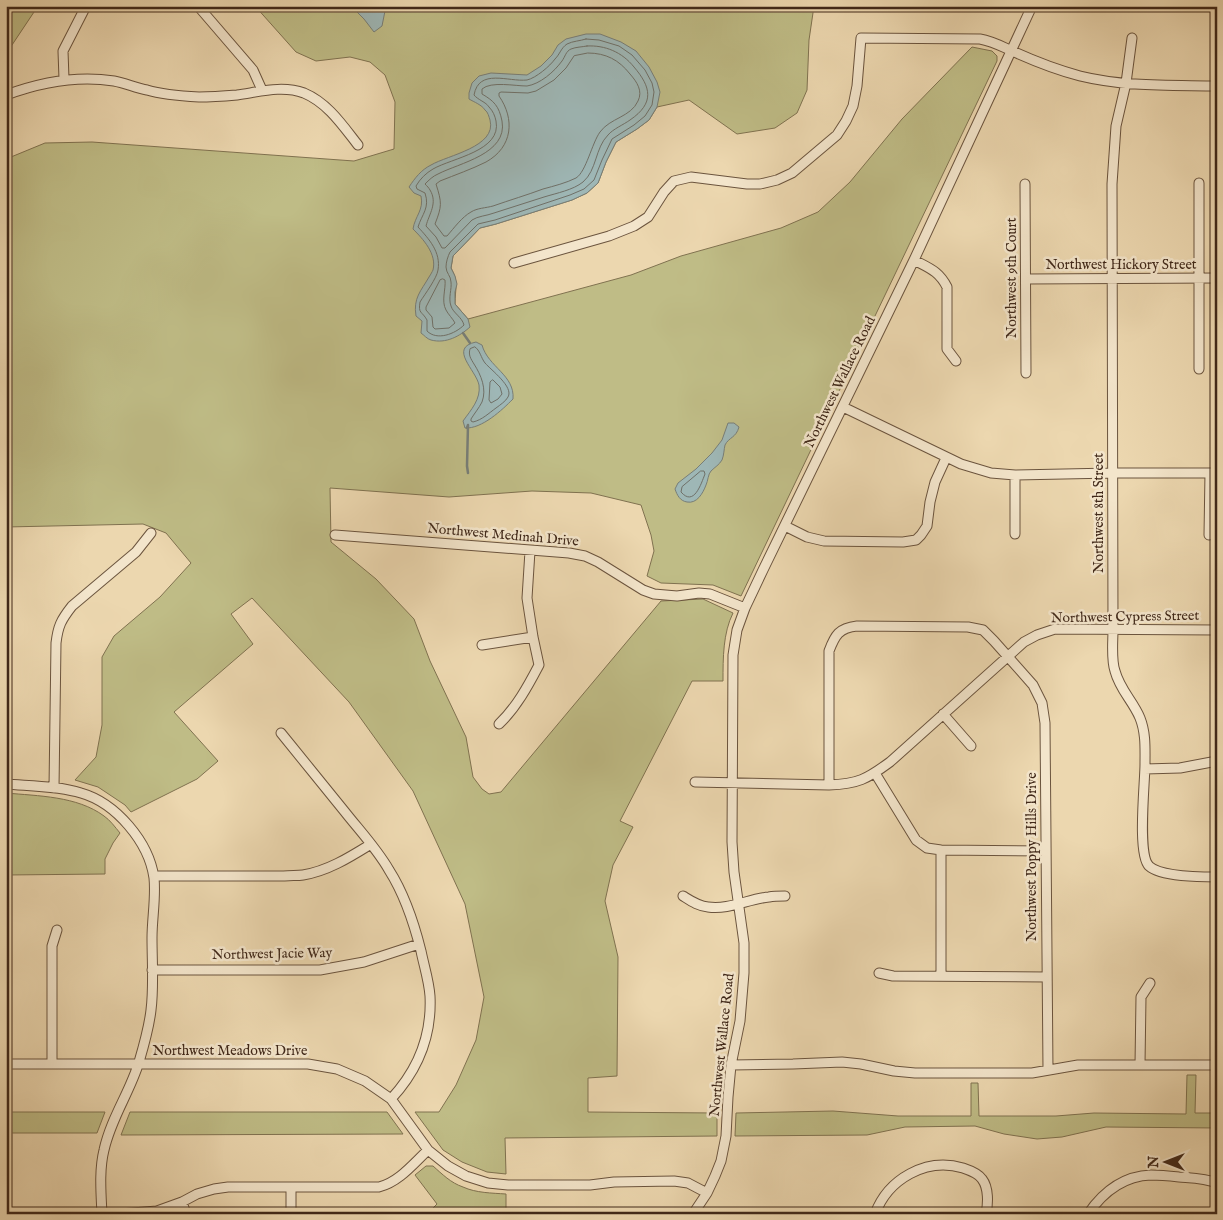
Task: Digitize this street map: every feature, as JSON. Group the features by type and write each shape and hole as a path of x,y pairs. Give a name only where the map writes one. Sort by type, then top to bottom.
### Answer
{"street":[{"path":"64,79 63,51 86,6"},
{"path":"198,6 253,70 262,90"},
{"name":"Northwest Wallace Road","path":"693,1214 707,1193 721,1161 726,1136 731,1065 740,1020 744,973 744,943 734,872 732,842 733,655 737,630 745,608 914,260 1032,6"},
{"path":"514,263 609,236 634,226 648,217 664,192 674,182 691,177 760,184 777,180 792,173 837,135 846,121 853,106 857,86 861,38 980,38 1040,63 1080,76 1126,83 1217,86"},
{"name":"Northwest 8th Street","path":"1132,38 1126,83 1116,126 1112,184 1114,669 1119,684 1140,719 1144,736 1143,834 1144,854 1148,866 1157,871 1173,874 1192,877 1217,877"},
{"path":"6,95 36,85 64,79 103,80 148,91 201,97 285,89 304,93 321,102 358,145"},
{"path":"1199,183 1200,370"},
{"name":"Northwest 9th Court","path":"1025,184 1026,373"},
{"path":"914,260 936,272 947,287 947,349 956,361"},
{"name":"Northwest Hickory Street","path":"1026,279 1217,278"},
{"path":"843,407 946,458 991,474 1213,473 1209,535"},
{"path":"785,526 807,537 824,541 903,542 916,540 927,526 935,482 946,458"},
{"path":"1015,475 1015,534"},
{"path":"54,788 56,643 58,630 63,617 72,606 136,552 150,532"},
{"name":"Northwest Medinah Drive","path":"335,535 569,553 585,556 598,562 643,590 654,594 677,596 699,593 710,594 745,608"},
{"path":"499,724 508,716 530,684 539,665 527,598 530,551"},
{"name":"Northwest Poppy Hills Drive","path":"829,785 829,652 834,638 842,630 857,626 968,627 983,630 1033,685 1042,703 1045,723 1048,1070"},
{"name":"Northwest Cypress Street","path":"733,783 847,785 859,781 875,773 890,762 1024,642 1055,629 1217,630"},
{"path":"482,645 533,637"},
{"path":"943,714 972,746"},
{"path":"280,733 371,844 389,869 401,891 411,917 430,994 430,1017 427,1035 413,1071 391,1099"},
{"path":"1145,769 1180,768 1217,761"},
{"path":"875,773 916,840 927,848 941,850 1046,851"},
{"path":"695,782 733,783"},
{"path":"7,784 54,788 81,793 97,799 113,810 138,836 154,876 151,1008 138,1064 112,1122 104,1151 101,1178 102,1214"},
{"path":"154,876 304,875 343,861 371,844"},
{"path":"941,850 941,975"},
{"path":"683,896 696,904 706,907 728,906 768,897 784,896"},
{"path":"52,1064 52,946 56,930"},
{"name":"Northwest Jacie Way","path":"152,970 320,970 364,962 419,944"},
{"path":"879,973 893,976 1047,977"},
{"path":"1140,1065 1141,997 1150,983"},
{"path":"731,1065 842,1062 915,1073 1032,1073 1078,1065 1217,1065"},
{"name":"Northwest Meadows Drive","path":"6,1064 308,1064 337,1069 364,1081 391,1099 428,1150 448,1166 466,1176 488,1183 508,1185 590,1185 614,1182 674,1181 688,1183 707,1193"},
{"path":"120,1214 157,1211 197,1194 228,1187 379,1187 388,1185 400,1176 428,1150"},
{"path":"875,1214 884,1196 901,1179 923,1168 950,1166 961,1167 973,1172 982,1179 986,1189 986,1214"},
{"path":"1088,1214 1104,1194 1132,1178 1152,1175 1191,1178 1217,1183"},
{"path":"290,1214 291,1187"},
{"path":"182,1202 186,1214"}],"shaded area":[{"path":"6,6 38,6 6,54"},
{"path":"255,6 814,6 809,40 807,90 797,113 775,128 737,134 689,100 657,107 649,120 616,142 598,183 587,193 572,200 480,228 453,256 451,268 456,282 455,304 468,319 631,275 681,256 781,228 818,212 850,182 902,119 972,47 992,51 997,56 997,61 741,596 713,585 661,583 647,576 654,551 641,505 591,493 532,491 449,497 330,488 331,542 376,579 414,619 430,661 466,737 473,777 482,789 489,794 501,792 661,601 703,599 733,613 725,637 723,681 692,681 620,821 633,827 613,865 605,901 618,957 617,1076 588,1078 588,1112 717,1113 717,1136 505,1138 506,1174 487,1172 462,1162 443,1150 415,1112 439,1112 456,1085 476,1040 484,997 465,904 413,791 349,702 252,598 231,614 253,644 174,712 218,761 197,779 131,812 125,805 98,787 75,780 96,757 102,725 102,657 114,636 160,597 191,563 166,533 143,524 6,527 6,161 11,157 45,143 92,142 354,161 394,149 395,102 385,75 370,62 350,57 316,61 296,52"},
{"path":"6,793 44,796 82,804 106,818 120,833 105,859 105,874 6,875"},
{"path":"1187,1075 1196,1075 1195,1113 1217,1113 1217,1128 1106,1127 1062,1137 1037,1139 1004,1134 975,1126 905,1127 867,1135 735,1136 736,1113 833,1111 898,1116 971,1116 971,1083 978,1083 979,1116 1056,1116 1094,1113 1186,1114"},
{"path":"6,1112 105,1112 97,1133 6,1133"},
{"path":"130,1112 387,1112 403,1134 121,1135"},
{"path":"426,1166 433,1166 451,1181 468,1189 506,1194 506,1214 427,1214 437,1204 415,1175"}],"water":[{"path":"351,6 386,6 382,26 374,32"},
{"path":"586,34 600,34 621,42 636,51 649,67 657,82 660,92 657,107 649,120 616,142 598,183 587,193 572,200 480,228 453,256 451,268 457,284 455,304 468,319 470,327 447,340 437,341 430,339 421,333 422,321 416,316 415,310 418,295 433,270 434,264 425,242 413,229 422,201 421,196 414,193 409,187 427,167 470,149 486,137 490,129 488,113 469,99 472,83 479,76 491,73 527,75 541,66 552,55 558,45 566,39"},
{"path":"476,342 482,345 485,353 506,377 510,384 513,399 485,422 465,428 463,421 475,404 479,385 466,360 464,349"},
{"path":"728,423 734,423 739,427 725,445 722,460 710,472 705,488 699,497 691,502 682,500 675,489 678,483 712,453 722,440"}],"waterway":[{"path":"463,333 470,343"},
{"path":"467,428 468,425 468,473"}]}
